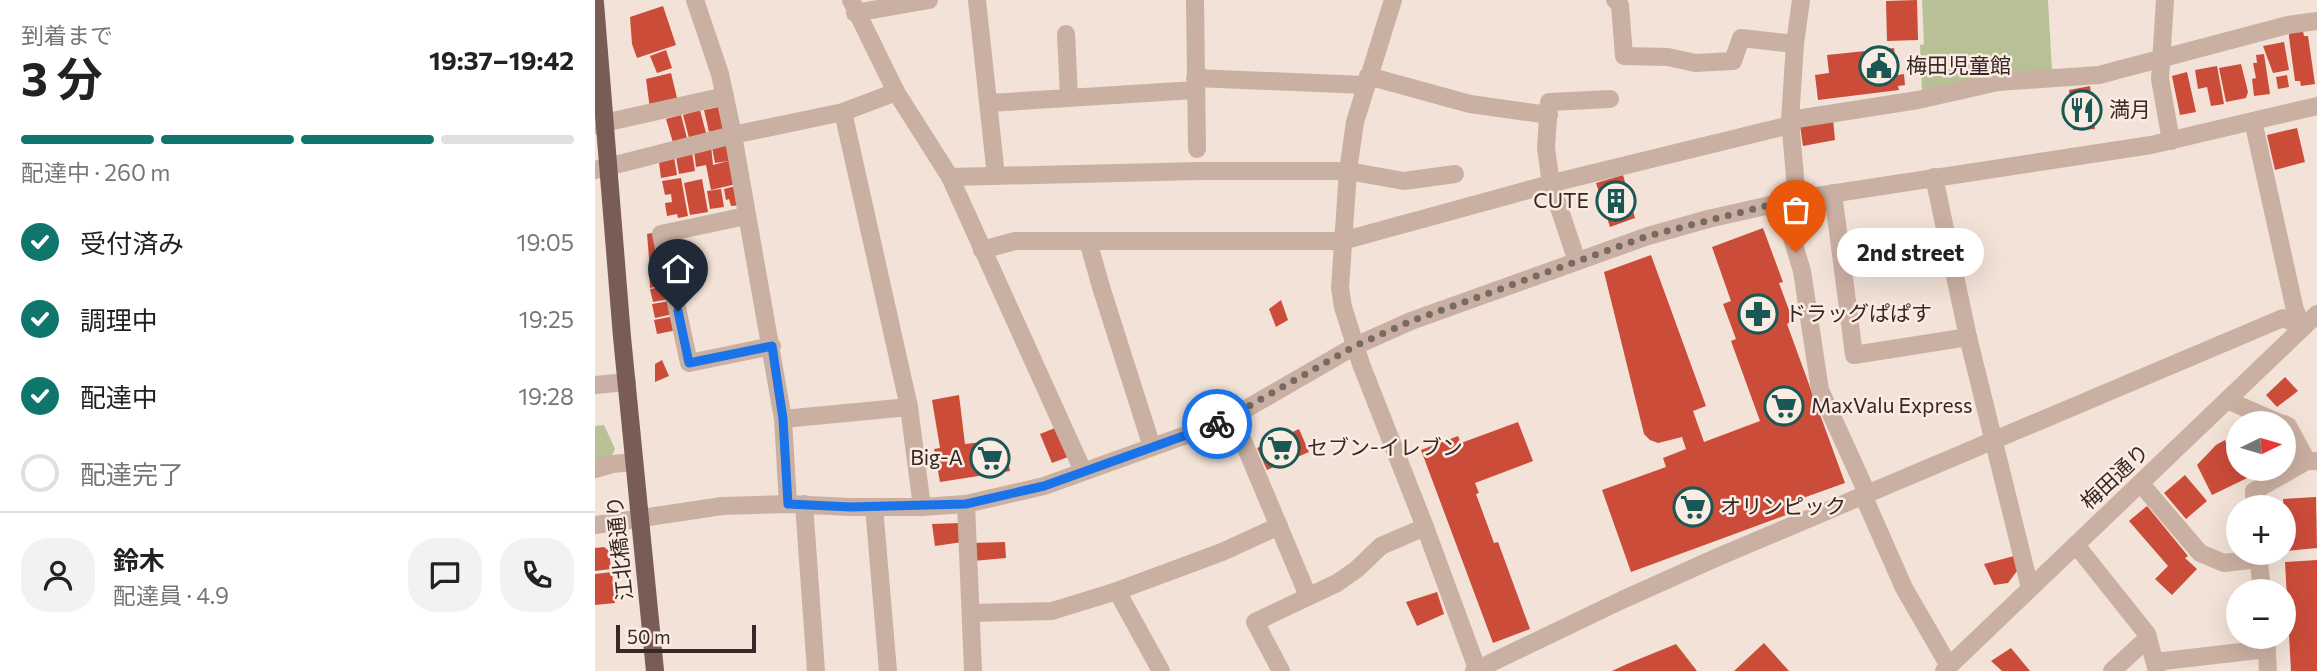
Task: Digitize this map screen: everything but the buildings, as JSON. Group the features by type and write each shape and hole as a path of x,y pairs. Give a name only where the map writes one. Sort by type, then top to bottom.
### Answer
{"main road":[{"name":"江北橋通り","path":"595,3 602,169 627,382 655,671"}],"street":[{"path":"695,0 725,96 772,346 796,504 816,671"},
{"path":"929,0 853,7 896,92 950,177 1083,471"},
{"path":"977,0 996,176"},
{"path":"1195,0 1198,149"},
{"path":"1393,0 1355,122 1348,171 1340,288 1355,346 1477,670 1622,600 1865,494 2283,318 2303,327"},
{"path":"1615,0 1620,5 1624,56 1668,57 1695,63 1733,61 1741,38 1795,44"},
{"path":"1801,0 1790,122 1789,201 1820,390 1904,589 1947,668"},
{"path":"2165,0 2160,79 2171,141"},
{"path":"982,250 1014,241 1342,241 1790,122 1918,100 1998,82 2099,75 2288,25 2317,21"},
{"path":"1066,34 1069,96"},
{"path":"989,103 1195,84 1367,81 1470,104 1549,115"},
{"path":"602,169 733,135 843,112 896,92"},
{"path":"600,125 725,96"},
{"path":"1577,261 1551,184 1546,148 1549,102 1611,99"},
{"path":"595,525 723,506 796,504 922,507 966,504 1044,486 1233,417 1355,346 1411,321 1648,236 1789,201 2171,141 2317,106"},
{"path":"843,112 909,407 922,507"},
{"path":"2253,121 2295,310 2303,327"},
{"path":"950,177 1348,171 1404,181 1455,174"},
{"path":"1934,177 1968,337 2030,588"},
{"path":"1833,193 1854,355 1968,337"},
{"path":"747,216 661,234 689,363 772,346"},
{"path":"1088,241 1152,447"},
{"name":"梅田通り","path":"1947,668 2317,314"},
{"path":"595,385 627,382"},
{"path":"2227,400 2253,411"},
{"path":"783,419 909,407"},
{"path":"1233,417 1308,596"},
{"path":"2254,495 2254,491 2312,461 2296,438"},
{"path":"595,469 635,461"},
{"path":"2141,484 2200,553 2226,562"},
{"path":"966,504 973,671"},
{"path":"874,507 888,671"},
{"path":"971,613 1052,611 1117,591 1222,552 1279,526"},
{"path":"1281,671 1255,622 1337,583 1357,569 1381,546 1425,527"},
{"path":"2076,545 2148,638 2156,666 2238,649"},
{"path":"1117,591 1161,671"},
{"path":"2112,671 2148,638"},
{"path":"2267,649 2268,671"}],"green space":[{"path":"1922,0 2048,0 2052,71 1922,93"},
{"path":"604,425 615,449 611,457 595,462 595,426"}],"way so far":[{"path":"1217,424 1367,340 1411,321 1648,236 1781,202 1796,252"}],"place":[{"name":"梅田児童館","path":"1879,66"},
{"name":"満月","path":"2082,110"},
{"name":"CUTE","path":"1616,201"},
{"name":"2nd street","path":"1796,252"},
{"name":"ドラッグぱぱす","path":"1758,314"},
{"name":"MaxValu Express","path":"1784,406"},
{"name":"セブン-イレブン","path":"1280,448"},
{"name":"Big-A","path":"990,458"},
{"name":"オリンピック","path":"1693,507"}],"route":[{"path":"678,311 689,363 772,346 783,419 788,504 922,507 966,504 1044,486 1217,424"}]}
